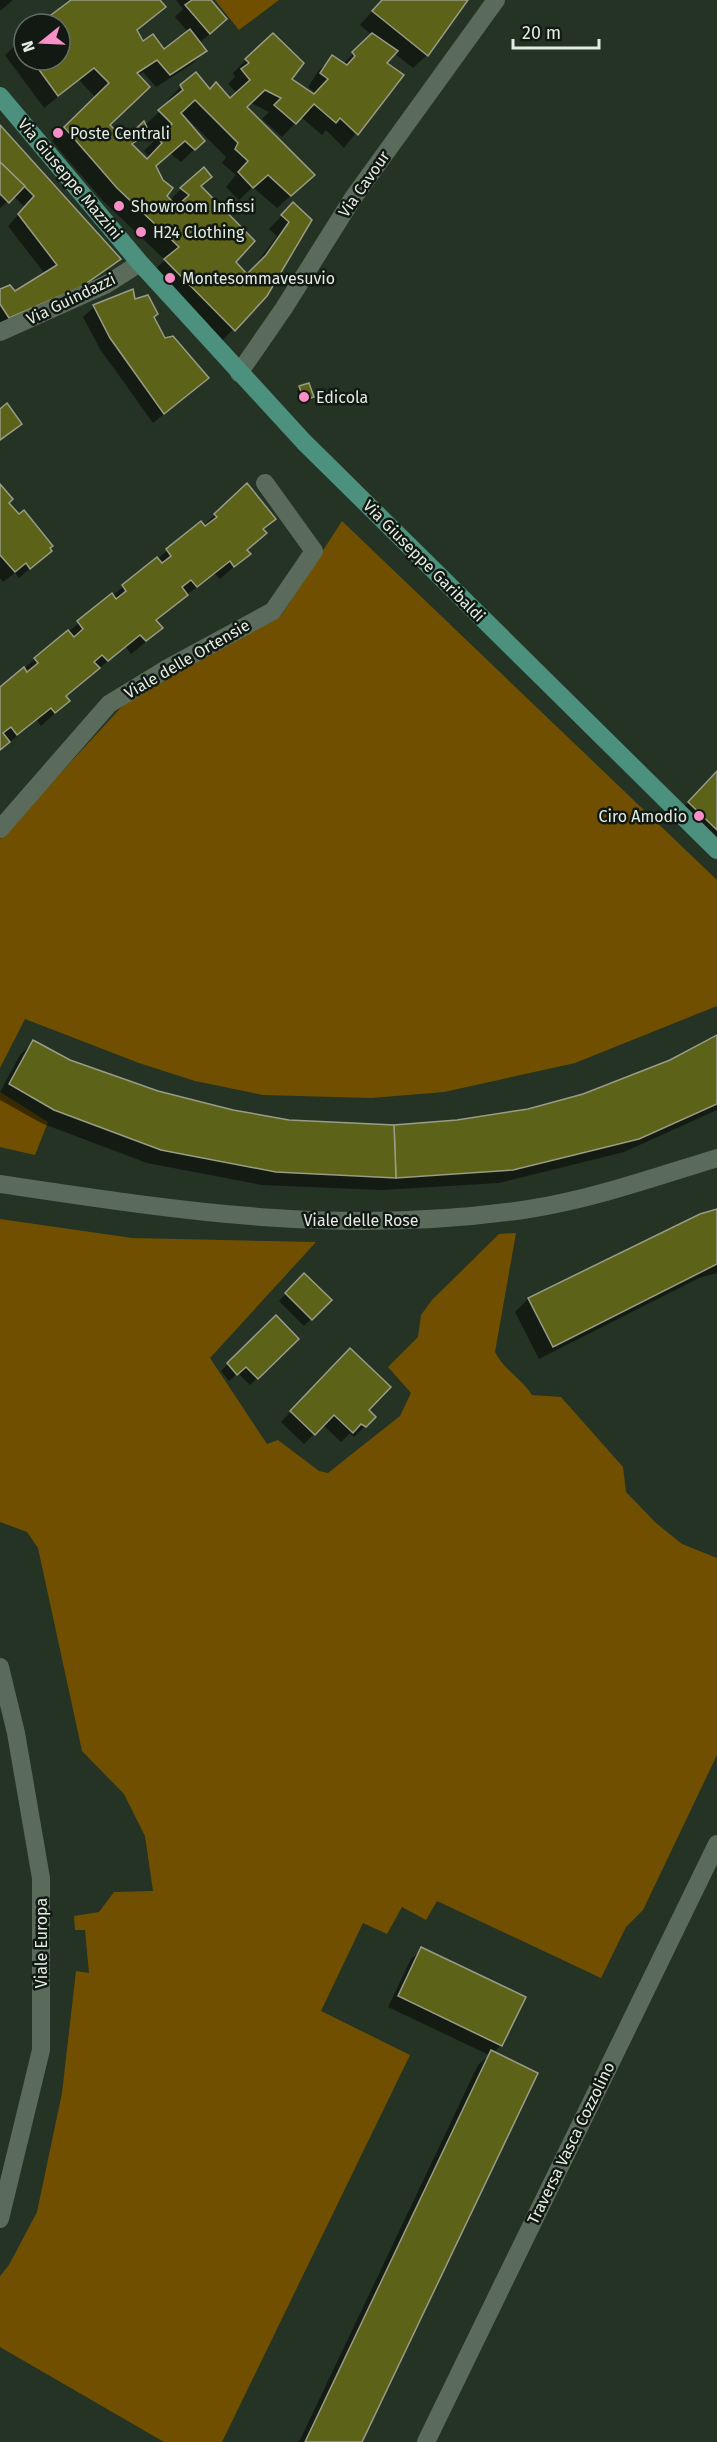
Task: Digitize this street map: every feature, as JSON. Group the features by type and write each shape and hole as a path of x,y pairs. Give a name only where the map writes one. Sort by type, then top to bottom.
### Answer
{"main road":[{"name":"Via Giuseppe Mazzini","path":"0,96 140,263"},
{"name":"Via Giuseppe Garibaldi","path":"140,263 304,442 717,850"}],"street":[{"name":"Via Cavour","path":"239,373 284,308 353,198 496,0"},
{"name":"Via Guindazzi","path":"0,332 107,284 140,263"},
{"name":"Viale delle Ortensie","path":"0,829 109,704 168,668 273,611 314,551 265,483"},
{"name":"Viale delle Rose","path":"0,1184 186,1212 263,1219 392,1221 453,1218 530,1209 600,1194 717,1158"},
{"name":"Viale Europa","path":"0,1667 16,1732 42,1878 41,2050 0,2219"},
{"name":"Traversa Vasca Cozzolino","path":"426,2442 717,1844"}],"shaded area":[{"path":"215,0 279,0 239,30"},
{"path":"342,521 717,880 717,1006 575,1063 444,1092 371,1098 263,1095 195,1081 139,1063 25,1019 0,1068 0,839 127,701 281,616"},
{"path":"0,1092 48,1122 35,1155 0,1147"},
{"path":"0,1219 132,1238 316,1242 210,1358 267,1444 278,1440 319,1471 328,1473 400,1416 411,1393 388,1367 418,1337 421,1315 432,1300 499,1234 516,1233 495,1352 532,1395 561,1397 623,1467 626,1492 656,1523 682,1544 717,1558 717,1755 643,1910 626,1927 601,1978 437,1901 426,1920 402,1907 387,1934 363,1923 321,2011 410,2055 222,2442 164,2442 0,2347 0,2276 9,2265 37,2212 62,2093 76,1971 89,1973 85,1930 75,1930 74,1916 99,1912 114,1892 153,1891 145,1836 124,1794 82,1751 38,1548 27,1532 0,1522"}],"building":[{"path":"71,0 160,0 166,7 137,30 143,41 153,34 164,49 190,29 207,51 170,75 157,60 137,73 150,87 110,125 125,139 144,121 149,132 132,144 147,159 162,143 156,137 172,124 158,110 183,90 180,85 196,72 210,89 216,82 230,98 250,80 241,69 249,63 245,59 273,33 304,63 292,79 314,94 328,79 320,73 332,55 347,65 355,56 352,52 372,33 398,51 387,63 404,75 358,135 340,118 336,123 314,104 296,124 274,105 281,98 265,90 247,107 315,175 291,196 268,175 253,188 238,172 248,161 235,149 238,143 195,100 181,113 205,141 195,150 185,141 156,166 163,180 173,188 167,196 177,206 189,195 180,188 204,167 212,177 201,186 255,241 236,262 247,274 266,255 289,222 281,215 293,202 312,220 267,296 235,331 164,259 179,247 117,188 64,127 109,83 94,68 58,96 41,72 72,72 72,12 55,12"},
{"path":"192,0 211,0 227,19 210,34 185,5"},
{"path":"382,0 468,0 428,56 372,11"},
{"path":"0,125 121,259 81,287 9,318 0,304 0,289 10,285 15,291 57,265 18,214 34,196 0,162"},
{"path":"0,162 25,186 9,203 0,194"},
{"path":"133,289 135,299 148,295 158,314 154,317 165,338 173,336 209,378 164,414 110,338 93,305"},
{"path":"309,383 314,397 304,400 299,386"},
{"path":"7,403 22,424 0,440 0,409"},
{"path":"247,483 276,519 263,529 267,533 247,550 251,554 234,567 230,561 197,587 191,580 182,587 188,595 156,620 163,628 146,641 140,635 108,661 102,655 94,662 100,668 66,696 70,701 55,713 51,708 17,735 11,727 3,733 10,742 0,750 0,687 24,667 27,672 38,663 34,658 68,630 74,637 83,629 77,621 112,593 116,599 126,591 122,585 157,557 162,563 171,556 166,549 201,521 205,526 217,517 214,514"},
{"path":"0,484 13,499 9,503 19,514 24,510 53,546 50,548 52,551 30,569 26,563 15,572 0,555"},
{"path":"717,771 717,830 688,802"},
{"path":"717,1035 717,1104 639,1139 513,1170 396,1178 394,1125 457,1120 528,1109 583,1094 670,1060"},
{"path":"33,1040 70,1060 158,1091 233,1110 289,1120 394,1125 396,1178 276,1172 161,1150 54,1110 9,1084"},
{"path":"717,1209 717,1264 553,1347 528,1298 700,1214"},
{"path":"304,1273 332,1300 312,1320 285,1293"},
{"path":"276,1315 299,1339 258,1379 246,1367 237,1375 227,1363"},
{"path":"350,1348 391,1387 369,1410 376,1417 366,1427 361,1424 353,1433 334,1415 315,1435 290,1411"},
{"path":"421,1947 526,1997 502,2046 398,1996"},
{"path":"491,2050 538,2073 362,2442 305,2442"}],"place":[{"name":"Poste Centrali","path":"58,133"},
{"name":"Showroom Infissi","path":"119,206"},
{"name":"H24 Clothing","path":"141,232"},
{"name":"Montesommavesuvio","path":"170,278"},
{"name":"Edicola","path":"304,397"},
{"name":"Ciro Amodio","path":"699,816"}]}
